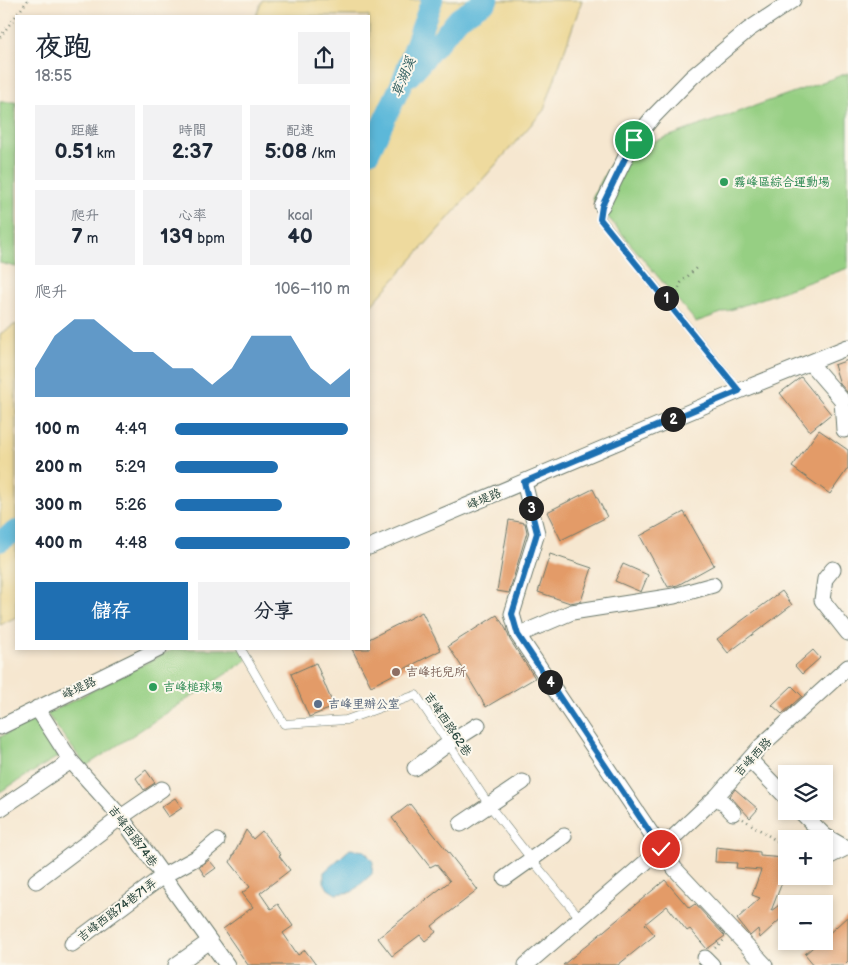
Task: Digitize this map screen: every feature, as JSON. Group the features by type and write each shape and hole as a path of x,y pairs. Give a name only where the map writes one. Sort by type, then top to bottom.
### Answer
{"street":[{"path":"602,206 634,140 653,117 692,77 748,30 793,0"},
{"name":"峰堤路","path":"370,547 848,347"},
{"path":"810,362 842,400 844,430"},
{"path":"524,482 537,533 512,614 518,635 675,870 764,965"},
{"path":"833,569 825,580 822,600 848,633"},
{"path":"518,635 572,612 674,596 713,585"},
{"name":"峰堤路","path":"0,727 156,650"},
{"name":"吉峰西路","path":"526,965 661,849 717,796 761,746 848,667"},
{"name":"吉峰西路74巷","path":"37,708 71,761 121,817 227,965"},
{"path":"415,768 478,725"},
{"path":"750,760 778,789"},
{"path":"0,809 71,761"},
{"path":"461,824 523,782"},
{"path":"36,880 162,789"},
{"path":"717,796 733,813"},
{"path":"809,820 825,836 847,848"},
{"path":"505,878 564,836"},
{"name":"吉峰西路74巷71弄","path":"72,944 163,876 198,857 216,841"},
{"path":"833,855 847,848"},
{"path":"176,965 210,941"}],"lane":[{"path":"602,206 600,219 739,391"},
{"name":"吉峰西路62巷","path":"242,650 284,724 346,720 416,695 489,805 580,918"}],"path":[{"path":"17,15 28,0"},
{"path":"0,37 15,17"},
{"path":"681,284 696,268"},
{"path":"733,813 778,842"},
{"path":"708,961 733,933"}],"green space":[{"name":"霧峰區綜合運動場","path":"848,73 848,268 696,322 592,198 610,165 650,143"},
{"path":"0,102 15,102 15,267 0,263"},
{"name":"吉峰槌球場","path":"171,650 242,650 247,660 86,766 47,714"},
{"path":"34,720 59,756 0,792 0,737"}],"sand":[{"path":"262,0 582,0 544,110 370,307 370,15 256,15"},
{"path":"15,325 15,618 0,625 0,334"}],"water":[{"path":"350,849 365,851 373,862 372,874 352,892 336,894 328,889 324,882 324,872"}],"building":[{"path":"848,360 848,393 840,384 834,365"},
{"path":"801,377 831,414 810,431 780,393"},
{"path":"819,430 848,450 848,468 830,494 792,467"},
{"path":"593,489 607,517 561,540 547,512"},
{"path":"684,512 714,565 678,585 668,587 640,536"},
{"path":"509,520 525,523 527,532 509,593 497,591"},
{"path":"550,554 592,568 581,601 570,603 538,592"},
{"path":"623,564 648,575 641,592 615,581"},
{"path":"782,591 792,605 728,653 717,639"},
{"path":"422,612 441,650 371,686 353,650 370,650 370,638"},
{"path":"497,615 506,629 510,640 535,678 486,707 448,646"},
{"path":"813,650 820,658 802,674 795,666"},
{"path":"316,663 334,707 309,717 291,674"},
{"path":"792,686 802,696 782,714 772,705"},
{"path":"146,770 155,783 144,790 136,778"},
{"path":"735,789 758,809 750,818 730,796"},
{"path":"175,798 182,808 168,817 161,807"},
{"path":"410,804 478,890 432,926 436,932 425,941 420,935 392,956 378,938 450,881 436,864 430,867 392,818"},
{"path":"246,830 253,839 262,831 290,870 260,893 271,909 278,904 293,926 283,933 298,955 305,950 316,965 248,965 223,929 253,907 242,893 250,887 230,862"},
{"path":"716,847 760,852 760,856 778,858 778,885 781,885 771,911 778,906 778,921 760,938 758,929 750,936 737,919 760,898 752,895 761,870 736,868 737,863 715,862"},
{"path":"209,860 216,868 205,876 199,867"},
{"path":"665,880 689,908 695,904 725,936 707,949 690,929 687,931 667,906 645,924 655,935 618,965 563,965"},
{"path":"848,916 848,961 844,965 814,965 805,954 810,950 833,950 833,930"}],"waterway":[{"name":"草湖溪","path":"370,150 401,85 432,0"},
{"path":"410,75 459,18 487,0"},
{"name":"草湖溪","path":"0,541 15,532"}],"place":[{"name":"霧峰區綜合運動場","path":"724,182"},
{"name":"吉峰托兒所","path":"396,672"},
{"name":"吉峰槌球場","path":"153,687"},
{"name":"吉峰里辦公室","path":"318,704"}],"route":[{"path":"634,140 602,206 600,219 739,391 524,482 537,533 512,614 518,635 661,849"}]}
